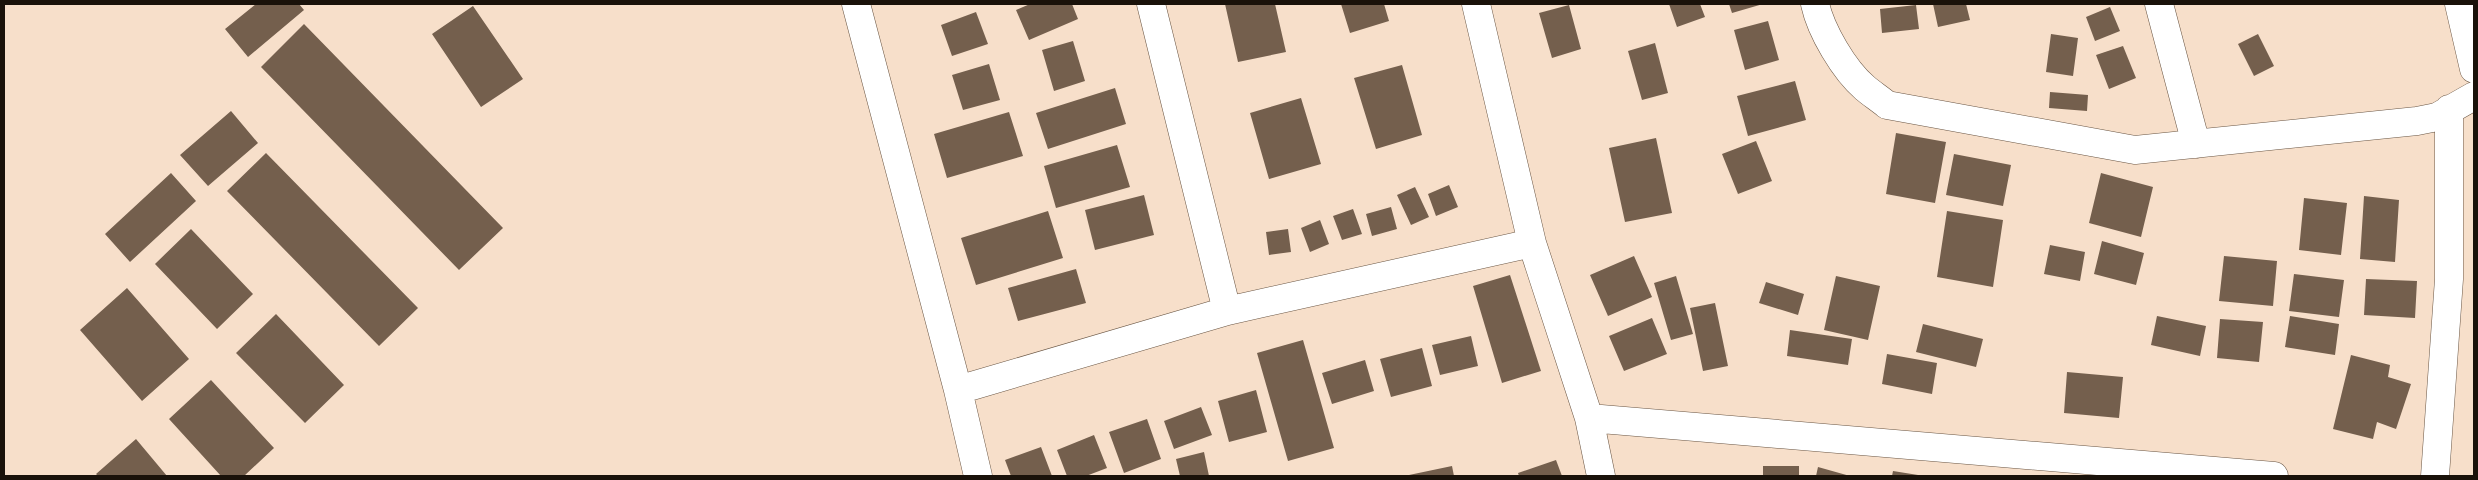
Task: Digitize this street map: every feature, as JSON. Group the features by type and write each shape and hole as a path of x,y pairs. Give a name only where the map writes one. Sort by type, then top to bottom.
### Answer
{"street":[{"path":"856,4 958,390 978,476"},
{"path":"1151,4 1226,311"},
{"path":"1476,4 1532,243 1589,418 1601,476"},
{"path":"1815,4 1818,16 1830,42 1846,65 1864,88 1887,104 2135,150 2417,121 2437,116 2474,96"},
{"path":"2159,4 2196,144"},
{"path":"2459,4 2474,69"},
{"path":"2436,476 2449,279 2449,109"},
{"path":"958,390 1226,311 1532,243"},
{"path":"1589,418 2274,476"}],"building":[{"path":"256,4 299,4 304,10 248,57 225,29"},
{"path":"1030,4 1072,4 1078,19 1029,40 1016,10"},
{"path":"1225,4 1275,4 1286,52 1238,62"},
{"path":"1341,4 1384,4 1389,21 1350,33"},
{"path":"1669,4 1700,4 1705,17 1677,27"},
{"path":"1729,4 1763,4 1732,13"},
{"path":"1933,4 1966,4 1970,20 1938,27"},
{"path":"1569,5 1581,49 1552,58 1539,13"},
{"path":"1916,5 1919,29 1882,33 1880,9"},
{"path":"473,6 523,79 481,107 432,34"},
{"path":"2110,7 2120,31 2095,41 2086,17"},
{"path":"976,12 988,44 952,56 941,25"},
{"path":"1768,21 1779,60 1745,70 1734,30"},
{"path":"304,24 503,228 459,270 261,67"},
{"path":"2051,34 2078,38 2073,76 2046,72"},
{"path":"2258,34 2274,66 2254,76 2238,44"},
{"path":"1073,41 1085,81 1054,91 1042,50"},
{"path":"1655,43 1668,93 1642,100 1628,51"},
{"path":"2123,46 2136,78 2109,89 2096,55"},
{"path":"989,64 1000,100 963,110 952,75"},
{"path":"1402,65 1422,135 1376,149 1354,78"},
{"path":"1795,81 1806,120 1748,136 1737,96"},
{"path":"1115,88 1126,124 1048,149 1036,113"},
{"path":"2050,92 2088,95 2087,111 2049,108"},
{"path":"1301,98 1321,164 1269,179 1250,113"},
{"path":"231,111 258,143 208,186 180,155"},
{"path":"1009,112 1023,156 947,178 934,134"},
{"path":"1896,133 1946,142 1935,203 1886,194"},
{"path":"1656,138 1672,213 1625,222 1609,148"},
{"path":"1756,141 1772,181 1738,194 1722,154"},
{"path":"1117,145 1130,187 1056,208 1044,166"},
{"path":"266,153 418,308 379,346 227,191"},
{"path":"1954,154 2011,165 2003,206 1946,195"},
{"path":"171,173 196,201 130,262 105,234"},
{"path":"2101,173 2153,187 2141,237 2089,223"},
{"path":"1449,185 1458,207 1436,216 1428,194"},
{"path":"1415,187 1429,217 1411,225 1397,195"},
{"path":"1144,195 1154,235 1095,250 1085,210"},
{"path":"2364,196 2399,200 2395,262 2360,259"},
{"path":"2304,198 2347,203 2341,255 2299,250"},
{"path":"1391,207 1397,229 1372,236 1366,214"},
{"path":"1353,209 1362,234 1342,240 1333,216"},
{"path":"1048,211 1063,258 976,285 961,238"},
{"path":"1947,211 2003,220 1993,287 1937,277"},
{"path":"1320,220 1329,244 1310,252 1301,228"},
{"path":"191,229 253,294 217,329 155,264"},
{"path":"1288,229 1291,252 1269,255 1266,232"},
{"path":"2102,241 2144,253 2136,285 2094,274"},
{"path":"2050,245 2085,252 2080,281 2044,274"},
{"path":"1634,256 1652,297 1608,316 1590,275"},
{"path":"2224,256 2277,261 2273,306 2219,301"},
{"path":"1076,269 1086,303 1018,321 1008,288"},
{"path":"2294,274 2344,280 2339,317 2289,311"},
{"path":"1510,275 1541,371 1502,383 1473,286"},
{"path":"1676,276 1693,334 1671,340 1654,283"},
{"path":"1836,276 1880,286 1868,340 1824,330"},
{"path":"2366,279 2417,281 2415,318 2364,315"},
{"path":"1766,282 1804,294 1798,315 1759,303"},
{"path":"127,288 189,359 142,401 80,330"},
{"path":"1715,303 1728,366 1703,371 1690,308"},
{"path":"276,314 344,385 305,423 236,353"},
{"path":"2157,316 2206,326 2200,356 2151,345"},
{"path":"2290,316 2339,324 2335,355 2285,347"},
{"path":"1652,318 1667,354 1624,371 1609,336"},
{"path":"2220,319 2263,322 2259,362 2217,358"},
{"path":"1923,324 1983,339 1976,367 1916,352"},
{"path":"1790,330 1852,339 1848,365 1787,356"},
{"path":"1471,336 1478,366 1440,375 1432,345"},
{"path":"1303,340 1334,448 1288,461 1257,353"},
{"path":"1422,348 1432,386 1391,397 1380,359"},
{"path":"1887,354 1937,363 1932,394 1882,384"},
{"path":"2351,355 2390,365 2388,377 2411,384 2396,429 2377,422 2373,439 2333,429"},
{"path":"1365,360 1374,391 1332,404 1322,373"},
{"path":"2067,372 2123,377 2119,418 2064,413"},
{"path":"211,380 274,448 244,476 221,476 169,419"},
{"path":"1256,390 1267,432 1229,442 1218,401"},
{"path":"1201,407 1212,435 1174,449 1164,421"},
{"path":"1147,419 1161,459 1124,473 1109,432"},
{"path":"1094,435 1107,468 1086,476 1067,476 1057,450"},
{"path":"136,439 167,476 98,476 96,474"},
{"path":"1041,447 1052,476 1011,476 1005,460"},
{"path":"1204,452 1209,476 1180,476 1176,459"},
{"path":"1556,460 1562,476 1519,476 1518,473"},
{"path":"1452,466 1454,476 1409,476 1409,475"},
{"path":"1763,466 1799,466 1799,476 1763,476"},
{"path":"1818,467 1850,476 1816,476"},
{"path":"1893,471 1918,475 1918,476 1892,476"}]}
